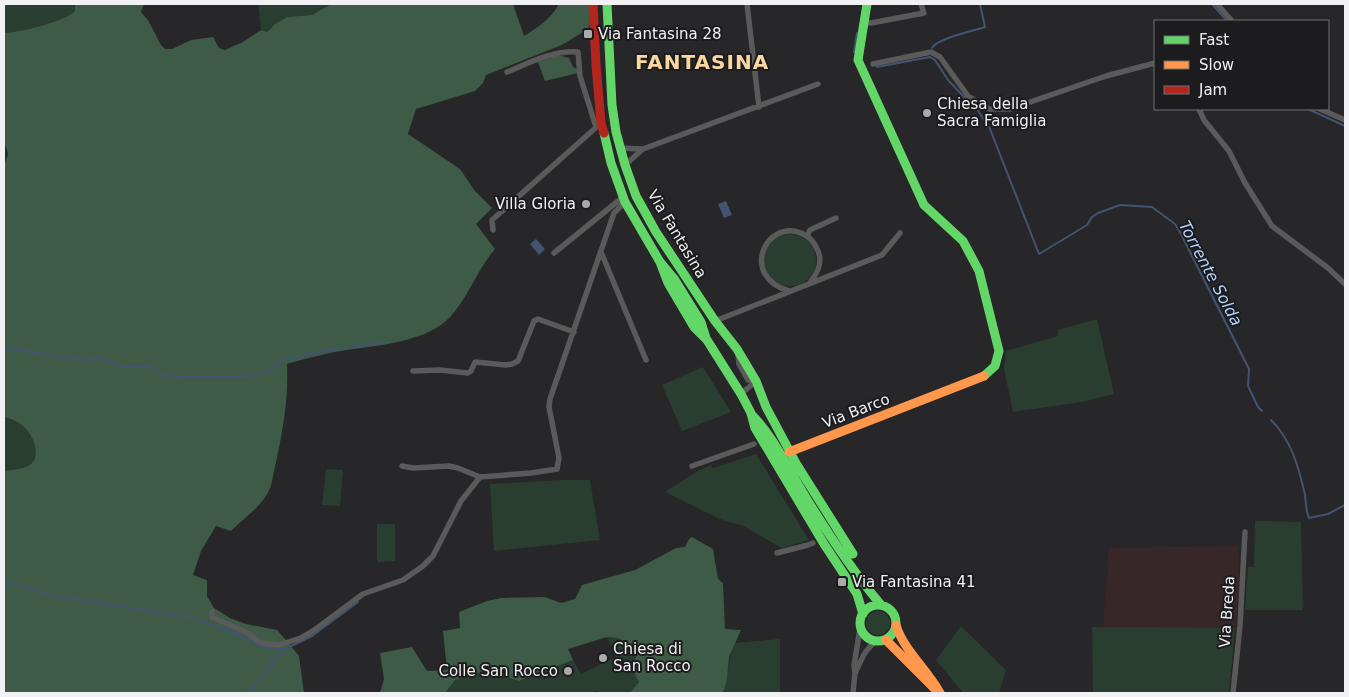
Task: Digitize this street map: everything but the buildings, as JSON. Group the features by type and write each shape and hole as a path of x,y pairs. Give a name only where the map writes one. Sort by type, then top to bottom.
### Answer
{"street":[{"name":"Via Fantasina","path":"593,4 598,125 624,200 660,262 672,290 694,327 707,340 733,382 751,413 755,428 824,544 857,594 862,614"},
{"name":"Via Fantasina","path":"607,4 612,106 620,148 636,196 656,232 714,321 737,349 756,380"},
{"path":"747,4 760,107"},
{"path":"867,4 864,22 871,23 924,13 921,4"},
{"path":"1217,4 1231,20"},
{"name":"Via Barco","path":"789,452 984,376 995,368 999,360 999,351 979,270 963,241 924,205 858,60 864,22"},
{"path":"494,230 492,220 598,125 580,76 578,52 556,53 506,72"},
{"path":"873,64 931,52 940,57 968,96 989,109 1010,110 1106,76 1154,63"},
{"path":"625,165 643,149 818,84"},
{"path":"1199,110 1204,120 1230,151 1245,183 1272,226 1328,268 1345,284"},
{"path":"1322,110 1345,120"},
{"path":"620,148 643,149"},
{"path":"402,466 413,468 449,466 480,476 531,474 556,469 559,458 550,399 614,213 624,200"},
{"path":"554,253 624,200"},
{"path":"807,236 810,230 836,218"},
{"path":"790,290 779,287 770,281 761,262 762,251 776,235 786,231 797,232 807,236 815,243 819,253 820,264 817,274 810,282"},
{"path":"714,321 882,255 900,233"},
{"path":"601,252 646,360"},
{"path":"413,371 440,370 468,373 475,362 512,364 518,361 534,321 538,319 574,332"},
{"name":"Via Fantasina","path":"737,349 739,364 743,371"},
{"path":"733,382 743,371 748,380 756,380"},
{"path":"740,394 756,380"},
{"path":"756,380 766,407 789,452 852,554"},
{"name":"Via Fantasina","path":"751,413 762,423 791,474 851,568 881,606"},
{"path":"692,466 754,444"},
{"path":"212,614 248,633 259,642 279,646 307,635 363,594 403,580 428,561 439,546 461,501 480,476"},
{"name":"Via Breda","path":"1233,693 1240,626 1245,532"},
{"path":"777,553 813,542"},
{"path":"853,693 854,665 860,620 866,609 881,606 888,609 894,616 900,638 932,678 940,693"},
{"path":"855,673 864,652 870,646 892,635 896,625"},
{"path":"860,629 869,639 881,640 899,650 926,683 940,693"}],"shaded area":[{"path":"1238,546 1239,583 1235,628 1103,628 1109,548"}],"green space":[{"path":"4,4 75,4 75,11 52,23 4,33"},
{"path":"75,4 144,4 141,12 148,20 165,49 172,49 191,40 213,37 219,48 225,50 243,42 261,30 267,32 275,24 287,17 312,15 331,4 513,4 524,36 548,18 559,4 589,4 590,22 588,29 562,45 486,75 483,83 475,91 416,109 408,134 460,169 475,191 492,208 476,224 495,249 451,316 430,332 402,341 332,353 287,364 287,396 281,440 268,493 259,505 231,531 216,526 201,551 193,575 207,580 207,596 214,608 230,618 246,624 277,630 299,656 304,693 4,693 4,471 28,466 34,460 36,451 28,431 15,421 4,417 4,165 8,154 4,146 4,33 20,31 62,19 75,11"},
{"path":"258,4 331,4 312,15 287,17 266,32 261,30"},
{"path":"558,55 569,58 578,73 545,81 538,62"},
{"path":"790,234 800,236 808,242 814,250 816,260 814,270 808,278 800,284 790,286 780,284 772,278 766,270 764,260 766,250 772,242 780,236"},
{"path":"1097,319 1114,394 1082,402 1013,412 1004,369 1006,351 1058,336 1058,330"},
{"path":"703,367 731,412 682,431 662,385"},
{"path":"4,417 20,424 31,435 36,451 34,460 28,466 4,471"},
{"path":"756,454 809,540 782,548 743,526 720,519 665,492 696,472 711,465 713,468"},
{"path":"326,469 343,470 340,506 322,505"},
{"path":"590,480 600,540 494,551 490,484"},
{"path":"1255,521 1301,522 1303,610 1245,610 1248,567 1254,567"},
{"path":"377,524 395,524 395,561 377,562"},
{"path":"692,537 713,549 718,579 723,583 725,629 741,630 729,657 727,679 723,693 630,693 639,682 634,672 626,667 631,666 637,655 636,647 618,638 607,637 568,649 573,660 519,681 506,677 489,677 479,673 455,680 446,692 380,693 384,679 380,653 412,647 427,671 447,670 443,631 460,628 459,612 487,601 501,598 545,597 561,603 575,599 582,585 635,570 676,548 685,547"},
{"path":"878,611 887,614 890,623 887,632 878,635 869,632 866,623 869,614"},
{"path":"961,626 1006,670 999,693 963,693 936,660"},
{"path":"1092,627 1235,628 1229,693 1093,693"},
{"path":"607,637 618,638 636,647 637,655 631,666 627,667 634,672 639,682 632,693 600,693 596,691 588,693 441,693 446,692 455,680 480,673 489,677 506,677 519,681 573,660 581,674 617,656"},
{"path":"780,639 780,693 723,693 735,643"}],"water":[{"path":"726,201 732,215 724,218 718,204"},
{"path":"536,239 545,249 539,255 530,244"}],"waterway":[{"path":"932,48 948,38 985,27 980,4"},
{"path":"1212,4 1226,20"},
{"name":"Torrente Solda","path":"854,52 857,33"},
{"name":"Torrente Solda","path":"877,67 930,57 935,60 948,80 965,98"},
{"name":"Torrente Solda","path":"967,100 977,109 990,129 1039,254 1087,225 1092,217 1098,213 1120,205 1152,207 1175,224 1249,369 1248,386 1258,407 1262,411"},
{"path":"1310,110 1345,126"},
{"path":"7,348 82,360 103,358 122,367 150,367 161,374 180,377 248,377 272,369 280,362 292,358 335,349 387,342"},
{"name":"Torrente Solda","path":"1271,420 1284,436 1297,464 1309,518 1328,514 1345,505"},
{"path":"4,581 50,595 195,618 228,630 262,646 287,648"},
{"path":"248,693 287,648 312,636 358,602"}],"traffic: fast":[{"path":"607,4 612,105 616,132 636,196 656,232 715,321 737,349 756,381 766,407 797,465 853,554"},
{"path":"867,4 858,60 924,205 963,241 979,271 999,351 995,366 984,376"},
{"path":"604,133 611,163 625,202 660,262 675,280 701,322 706,338"},
{"path":"660,262 668,283 694,327 707,340 741,394 751,413 755,428 824,544 857,594 863,614"},
{"path":"751,414 773,441 839,550 881,605"},
{"path":"878,605 891,610 896,623 891,636 878,641 865,636 860,623 865,610 878,605"}],"traffic: slow":[{"path":"789,452 984,376"},
{"path":"896,625 904,643 940,693"},
{"path":"886,640 938,692"}],"traffic: jam":[{"path":"593,4 596,65 601,123 604,133"}],"place":[{"name":"Via Fantasina 28","path":"588,34"},
{"name":"Chiesa della Sacra Famiglia","path":"927,113"},
{"name":"Villa Gloria","path":"586,204"},
{"name":"Via Fantasina 41","path":"842,582"},
{"name":"Chiesa di San Rocco","path":"603,658"},
{"name":"Colle San Rocco","path":"568,671"}],"district":[{"name":"FANTASINA","path":"702,62"}]}
